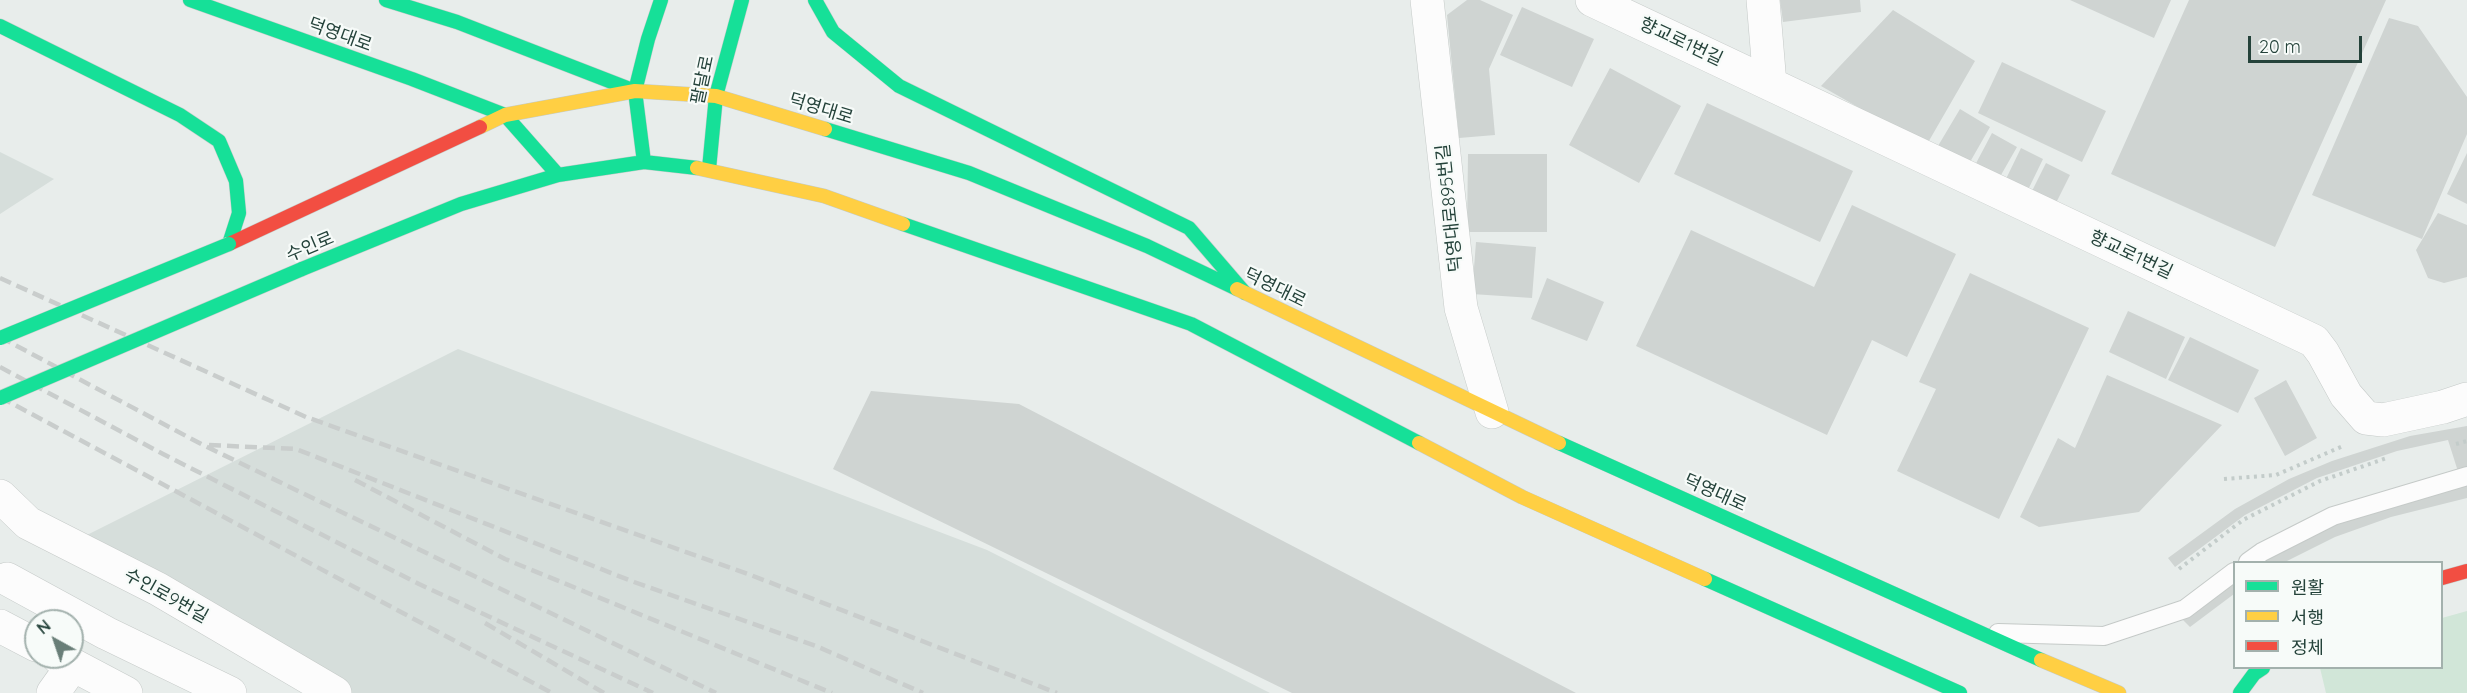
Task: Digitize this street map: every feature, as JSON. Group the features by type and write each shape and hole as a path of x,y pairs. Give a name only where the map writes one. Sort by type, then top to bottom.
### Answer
{"main road":[{"name":"덕영대로","path":"190,0 412,79 505,116 558,175"},
{"name":"덕영대로","path":"386,0 457,22 635,91 716,96 969,173 1147,246 1492,412 1976,632 2119,693"},
{"path":"661,0 635,91 644,162 710,169 824,196 1191,324 1522,497 1960,693"},
{"name":"팔달로","path":"710,169 716,96 742,0"},
{"path":"815,0 833,32 899,86 1190,228 1245,293"},
{"path":"0,26 180,115 219,141 236,181 239,213 229,244"},
{"name":"수인로","path":"0,338 229,244 505,116 635,91"},
{"name":"수인로","path":"0,398 461,204 558,175 644,162"},
{"path":"2443,578 2467,571"},
{"path":"2240,693 2254,674 2262,669"}],"street":[{"name":"덕영대로895번길","path":"1427,0 1461,308 1492,412"},
{"name":"향교로1번길","path":"1592,0 2314,341 2346,395 2366,417 2383,420 2444,407 2467,399"},
{"path":"1763,0 1770,84"},
{"name":"수인로9번길","path":"0,496 28,523 158,589 335,693"},
{"path":"7,579 106,633 230,693"},
{"path":"0,626 24,639"},
{"path":"53,693 62,669"},
{"path":"80,669 126,693"}],"lane":[{"path":"2249,561 2262,552 2333,516 2467,476"},
{"path":"1976,632 2104,636 2185,609 2233,573"}],"shaded area":[{"path":"0,152 54,179 0,214"},
{"path":"458,349 987,550 1270,693 338,693 75,541"}],"green space":[{"path":"2467,611 2467,693 2326,693 2320,669 2443,669 2443,618"}],"building":[{"path":"1467,0 1480,0 1513,15 1489,69 1495,135 1459,138 1447,15"},
{"path":"1780,0 1860,0 1861,12 1783,22"},
{"path":"2070,0 2171,0 2154,38"},
{"path":"2189,0 2386,0 2275,247 2111,174"},
{"path":"1522,7 1594,39 1572,87 1500,55"},
{"path":"1893,10 1975,61 1926,146 1821,86"},
{"path":"2389,18 2418,26 2467,97 2467,134 2422,239 2312,195"},
{"path":"2002,62 2106,111 2082,162 1978,113"},
{"path":"1610,68 1681,106 1639,183 1569,145"},
{"path":"1707,103 1853,171 1820,242 1674,174"},
{"path":"1960,109 1990,127 1966,169 1935,151"},
{"path":"1992,133 2017,147 1997,182 1973,169"},
{"path":"2021,148 2043,159 2026,194 2004,183"},
{"path":"2467,153 2467,204 2447,194"},
{"path":"1468,154 1547,154 1547,232 1467,232"},
{"path":"2046,163 2070,175 2054,207 2030,195"},
{"path":"1852,205 1956,254 1907,357 1872,340 1827,435 1636,346 1691,230 1814,287"},
{"path":"2438,213 2467,225 2467,277 2444,283 2428,278 2416,250"},
{"path":"1476,242 1536,247 1532,298 1472,294"},
{"path":"1970,273 2089,328 1999,519 1897,471 1936,389 1919,382"},
{"path":"1547,278 1604,302 1587,341 1531,319"},
{"path":"2128,311 2185,337 2166,379 2109,352"},
{"path":"2190,337 2259,370 2238,413 2168,380"},
{"path":"2107,375 2222,425 2139,512 2039,527 2020,517 2058,438 2075,448"},
{"path":"2286,380 2317,438 2285,456 2254,398"},
{"path":"871,391 1019,404 1576,693 1292,693 833,469"},
{"path":"2467,426 2467,498 2391,517 2335,537 2287,561 2263,561 2337,520 2462,484 2448,440 2397,451 2317,478 2245,515 2175,567 2168,558 2235,509 2289,479 2332,461 2410,436"},
{"path":"2233,580 2233,595 2190,627 2182,619"}],"railway":[{"path":"0,278 306,417 748,574 1057,693"},
{"path":"0,337 203,445 716,693"},
{"path":"0,367 163,454 419,584 653,693"},
{"path":"0,397 552,693"},
{"path":"209,445 296,449 634,582 816,646 923,693"},
{"path":"355,480 505,559 832,693"},
{"path":"485,623 604,693"}],"traffic: fast":[{"path":"190,0 412,79 505,115 558,175"},
{"path":"386,0 457,22 635,91"},
{"path":"644,162 635,91 661,0"},
{"path":"709,169 716,96 742,0"},
{"path":"815,0 833,32 899,86 1189,228 1245,293"},
{"path":"0,26 180,115 219,141 236,181 239,213 229,244"},
{"path":"825,129 969,173 1147,246 1237,289"},
{"path":"302,269 461,204 558,175 644,162 697,168"},
{"path":"903,224 1191,324 1419,443"},
{"path":"0,338 229,244"},
{"path":"0,398 302,269"},
{"path":"1559,443 2041,660"},
{"path":"1705,579 1960,693"},
{"path":"2240,693 2254,674 2262,669"}],"traffic: slow":[{"path":"480,127 505,115 635,91 716,96 825,129"},
{"path":"697,168 824,196 903,224"},
{"path":"1237,289 1559,443"},
{"path":"1419,443 1522,497 1705,579"},
{"path":"2041,660 2119,693"}],"traffic: jam":[{"path":"229,244 480,127"},
{"path":"2443,578 2467,571"}]}
